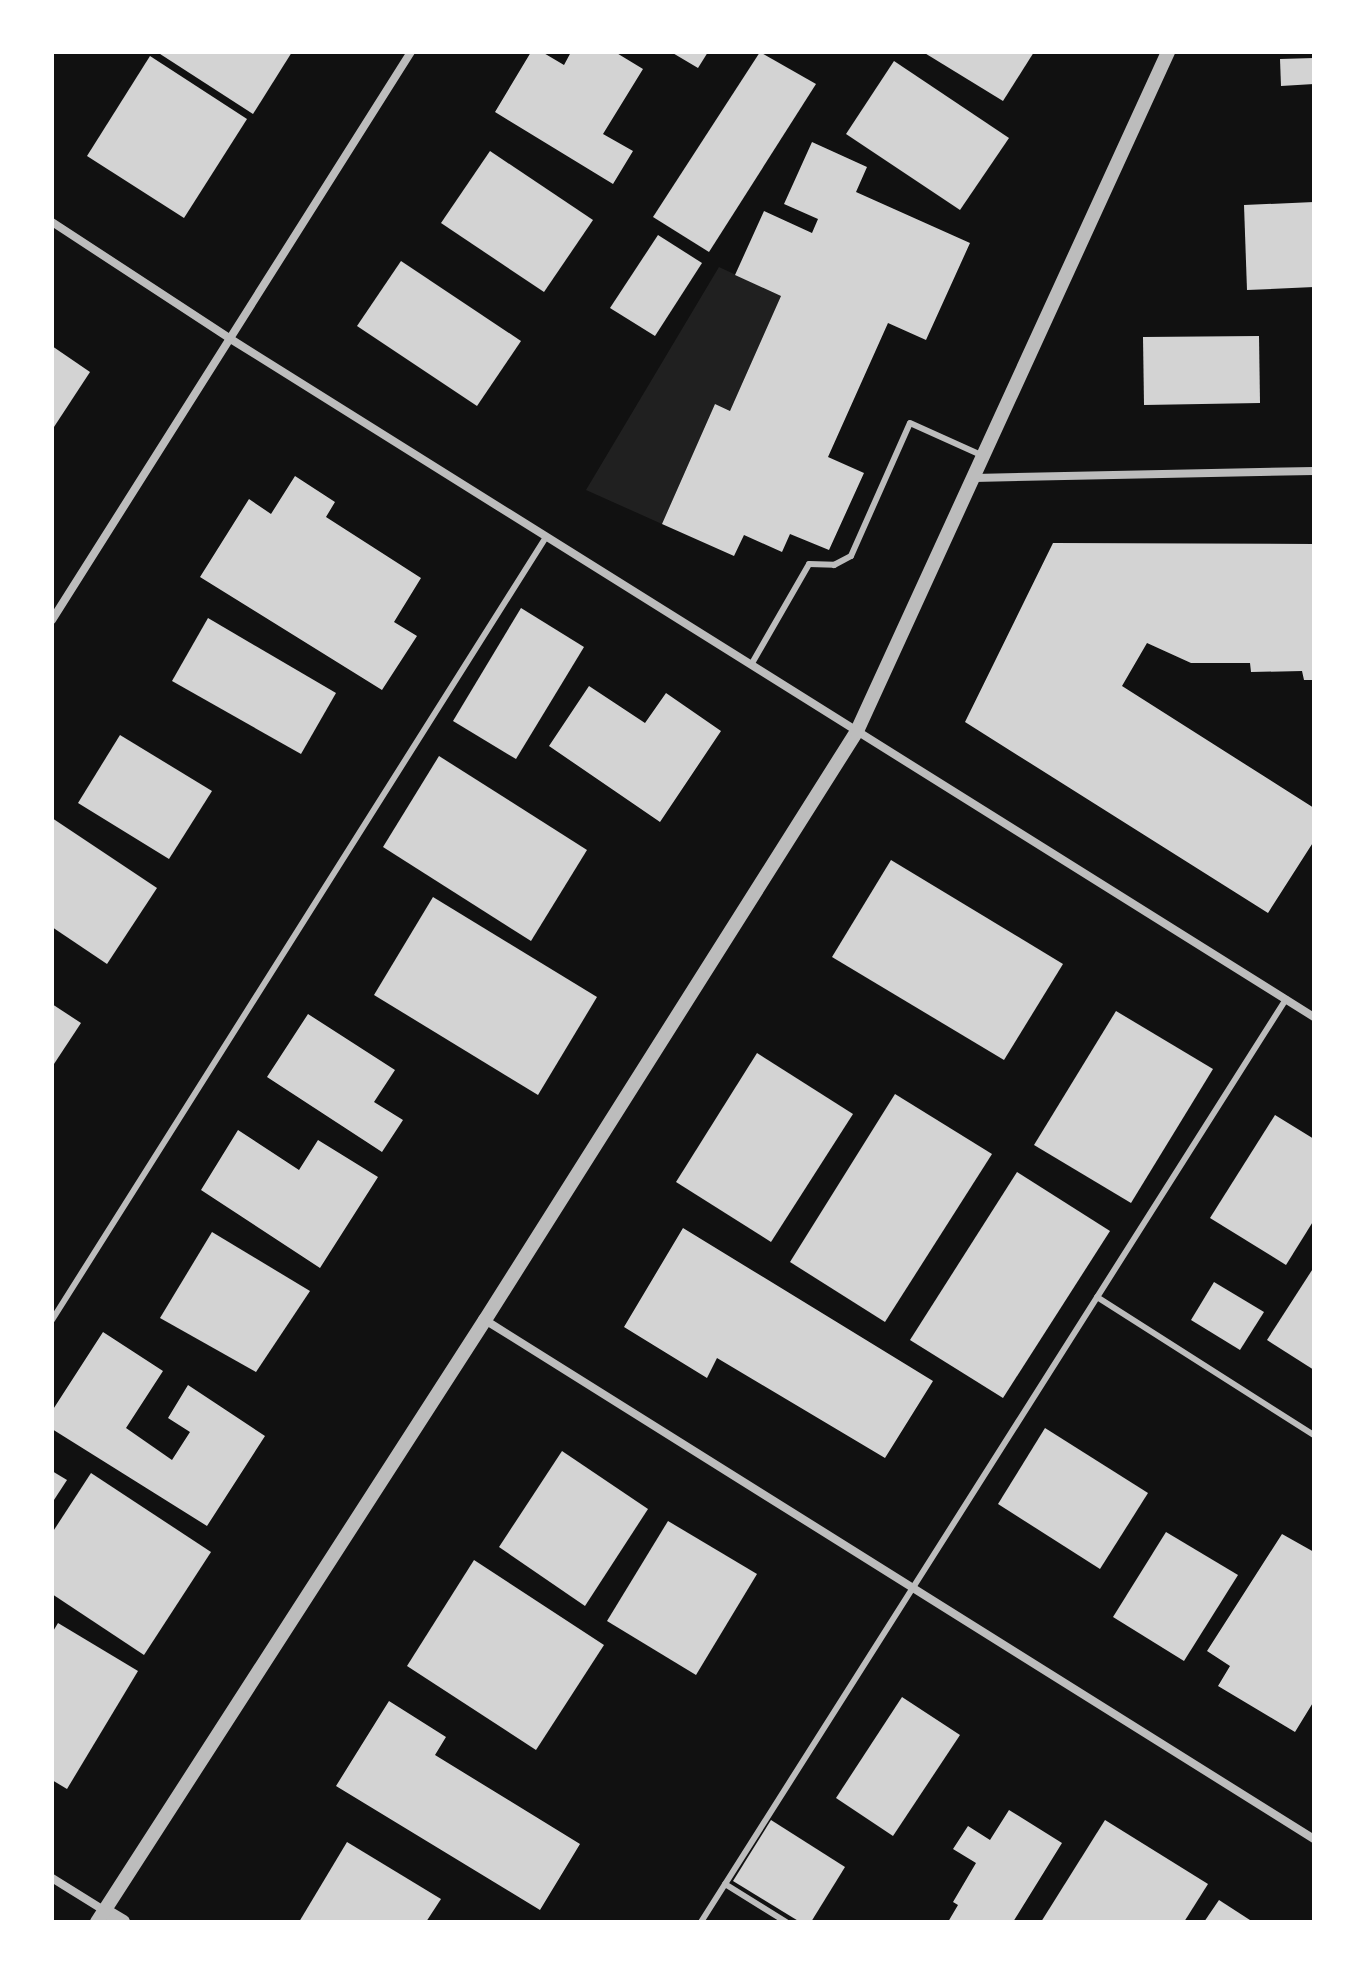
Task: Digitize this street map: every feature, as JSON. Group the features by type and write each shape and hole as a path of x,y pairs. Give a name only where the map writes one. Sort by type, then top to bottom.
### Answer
{"street":[{"path":"52,620 411,52"},
{"path":"101,1916 485,1320 857,731 1168,52"},
{"path":"52,222 229,338 1314,1017"},
{"path":"974,478 1314,471"},
{"path":"485,1320 1314,1839"},
{"path":"52,1878 101,1916 123,1922"}],"lane":[{"path":"751,665 809,564 834,565 851,556 910,423 985,456"},
{"path":"52,1320 546,537"},
{"path":"701,1922 1286,999"},
{"path":"1097,1297 1314,1435"},
{"path":"725,1884 786,1922"}],"shaded area":[{"path":"719,267 781,296 730,411 715,404 662,524 586,490"}],"building":[{"path":"157,52 292,52 253,114"},
{"path":"531,52 542,52 564,65 571,52 615,52 643,69 603,134 633,151 613,184 495,112"},
{"path":"671,52 708,52 698,68"},
{"path":"760,52 816,84 709,252 653,217"},
{"path":"923,52 1034,52 1003,101"},
{"path":"150,56 247,119 184,218 87,156"},
{"path":"1314,58 1314,84 1281,86 1280,59"},
{"path":"894,61 1009,138 960,210 846,134"},
{"path":"812,142 867,167 856,192 970,243 926,340 888,323 828,457 864,473 829,550 790,534 782,552 744,535 734,556 662,524 715,404 730,411 781,296 735,275 764,211 812,233 818,219 784,204"},
{"path":"490,151 593,220 544,292 441,223"},
{"path":"1314,202 1314,287 1247,290 1244,205"},
{"path":"658,235 702,263 655,336 610,308"},
{"path":"401,261 521,341 477,406 357,326"},
{"path":"1259,336 1260,403 1144,405 1143,337"},
{"path":"52,346 90,372 52,430"},
{"path":"295,476 335,502 326,517 421,578 394,622 417,636 382,690 200,577 249,499 271,514"},
{"path":"1053,543 1313,544 1314,680 1304,680 1302,671 1251,672 1250,663 1191,663 1147,643 1122,686 1314,808 1314,841 1268,913 965,722"},
{"path":"521,608 584,647 516,759 453,721"},
{"path":"208,618 336,693 301,754 172,681"},
{"path":"589,686 645,723 666,693 721,731 660,822 549,746"},
{"path":"120,735 212,791 169,859 78,803"},
{"path":"439,756 587,850 531,941 383,847"},
{"path":"52,818 157,888 107,964 52,927"},
{"path":"891,860 1063,964 1004,1060 832,957"},
{"path":"433,897 597,997 538,1095 374,995"},
{"path":"52,1004 81,1023 52,1067"},
{"path":"1116,1011 1213,1069 1131,1203 1034,1145"},
{"path":"308,1014 395,1070 374,1102 403,1120 382,1152 267,1077"},
{"path":"757,1053 853,1114 771,1242 676,1182"},
{"path":"895,1094 992,1154 885,1322 790,1262"},
{"path":"1275,1115 1314,1139 1314,1220 1286,1265 1210,1218"},
{"path":"238,1130 299,1170 318,1140 378,1177 320,1268 201,1190"},
{"path":"1017,1172 1110,1231 1003,1398 910,1340"},
{"path":"683,1228 933,1381 885,1458 717,1358 707,1378 624,1327"},
{"path":"212,1232 310,1291 256,1372 160,1318"},
{"path":"1314,1267 1314,1370 1267,1340"},
{"path":"1214,1282 1264,1312 1240,1350 1191,1320"},
{"path":"103,1332 163,1371 126,1428 172,1460 190,1432 168,1418 188,1385 265,1436 207,1526 52,1429 52,1411"},
{"path":"1045,1428 1148,1493 1100,1569 998,1504"},
{"path":"562,1451 648,1509 585,1606 499,1547"},
{"path":"52,1471 67,1480 52,1503"},
{"path":"91,1473 211,1552 144,1655 52,1594 52,1533"},
{"path":"668,1521 757,1574 696,1675 607,1621"},
{"path":"1166,1532 1238,1575 1184,1661 1113,1617"},
{"path":"1282,1534 1314,1552 1314,1701 1295,1732 1218,1686 1230,1666 1207,1651"},
{"path":"474,1560 604,1645 536,1750 407,1666"},
{"path":"58,1623 138,1671 67,1789 52,1780 52,1633"},
{"path":"902,1697 960,1735 893,1836 836,1798"},
{"path":"389,1701 446,1737 435,1755 580,1844 540,1910 336,1786"},
{"path":"1009,1810 1062,1843 1013,1922 948,1922 958,1905 953,1902 976,1863 953,1849 968,1826 990,1840"},
{"path":"771,1820 845,1867 811,1922 800,1922 733,1881"},
{"path":"1105,1820 1208,1884 1184,1922 1041,1922"},
{"path":"347,1842 441,1899 426,1922 299,1922"},
{"path":"1219,1900 1253,1922 1204,1922"}]}
